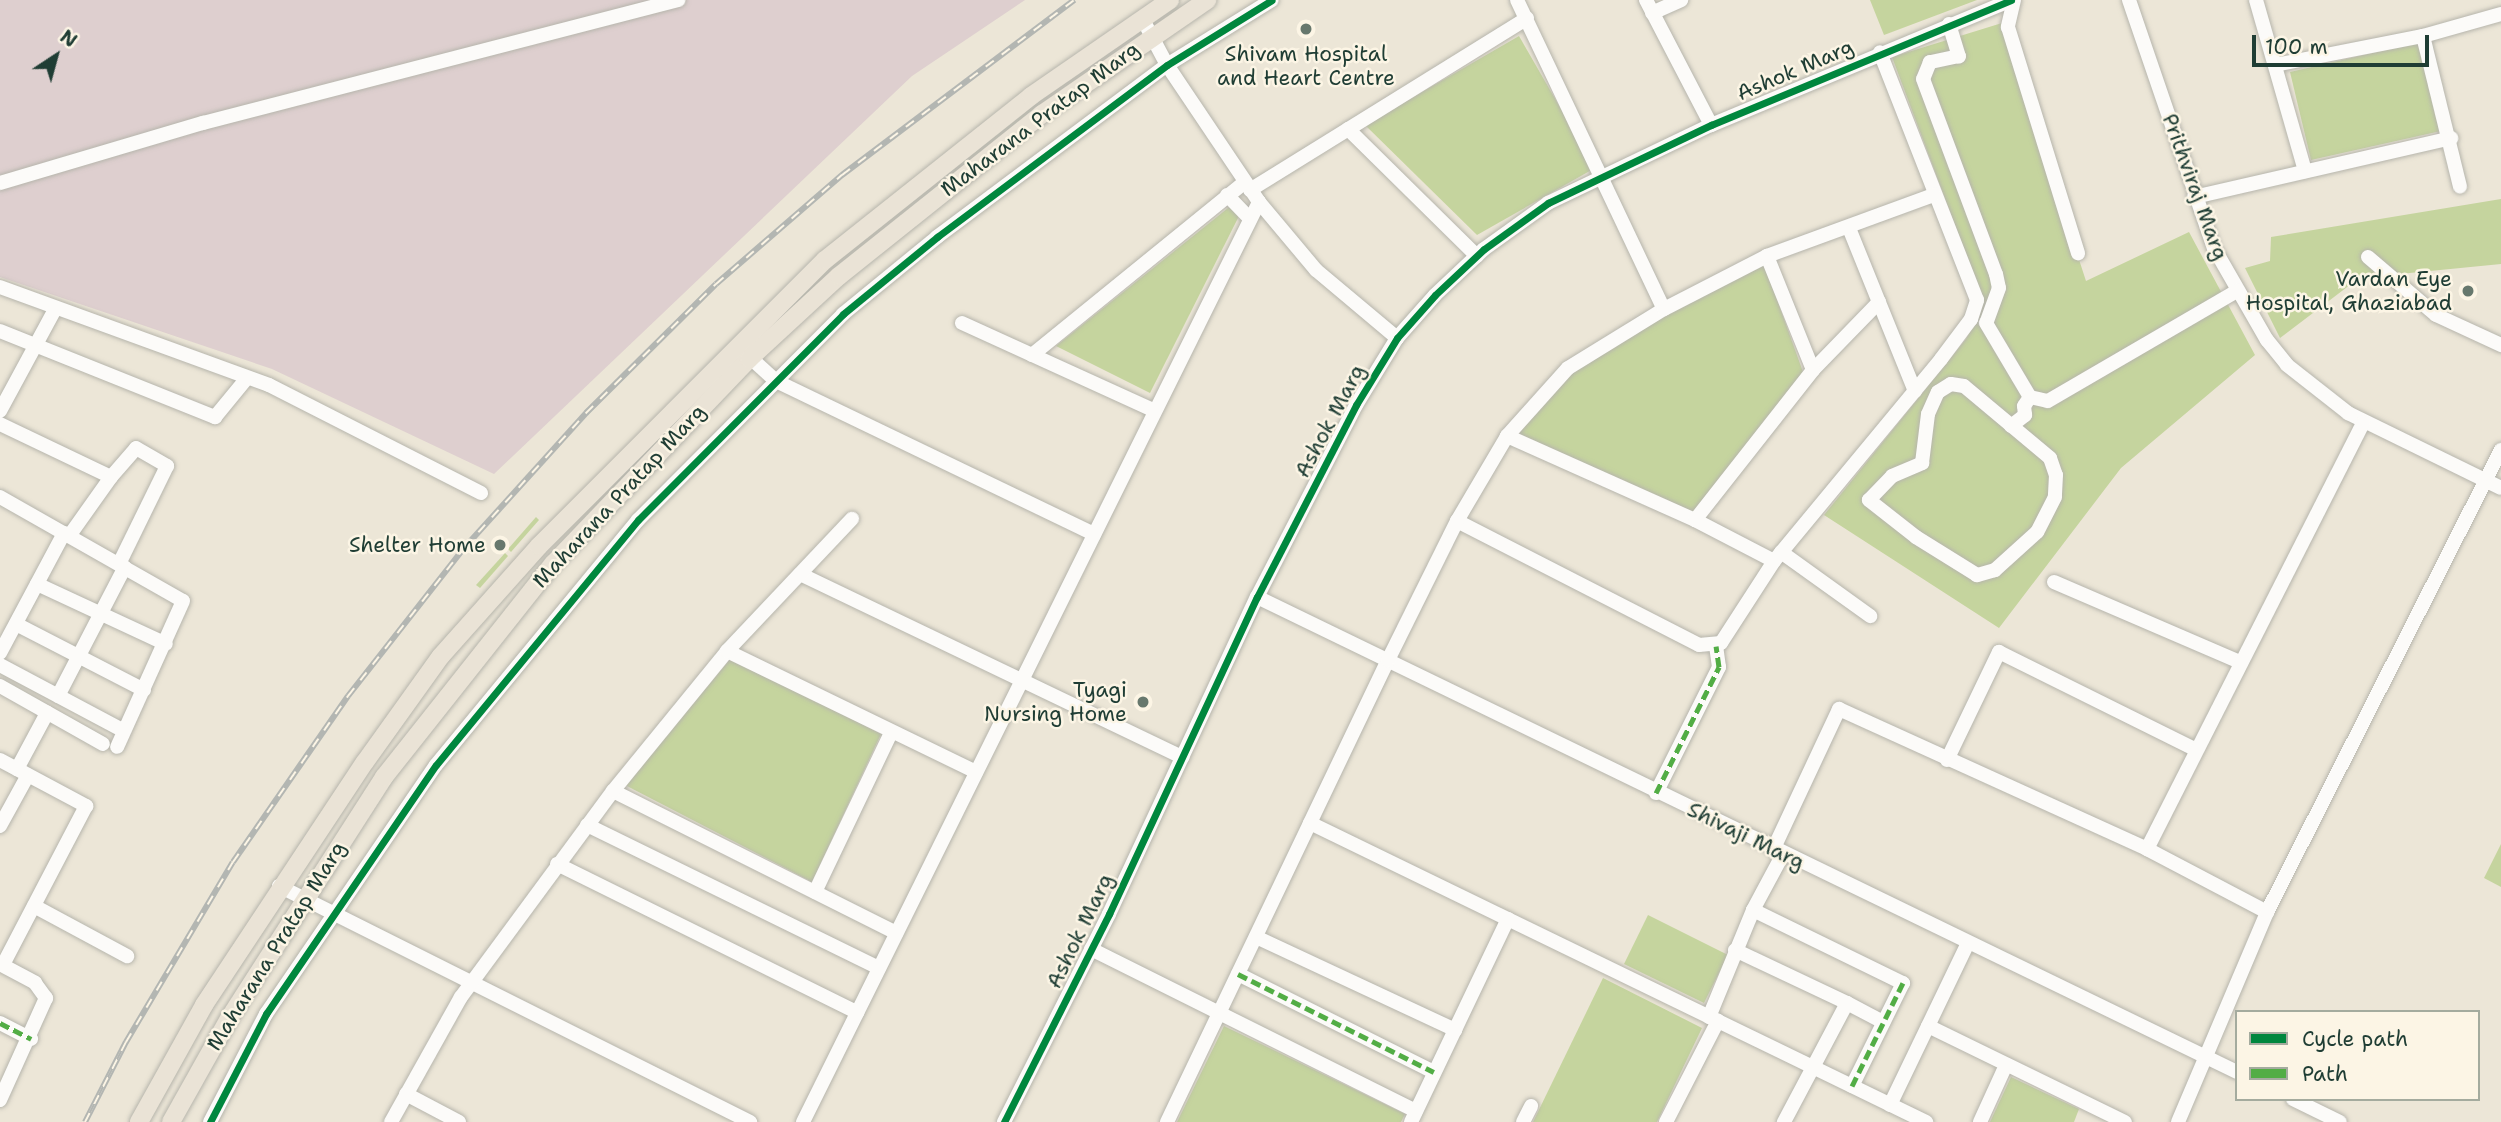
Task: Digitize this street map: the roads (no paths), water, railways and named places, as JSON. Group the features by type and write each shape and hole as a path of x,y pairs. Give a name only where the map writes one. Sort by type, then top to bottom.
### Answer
{"main road":[{"name":"Maharana Pratap Marg","path":"171,1122 304,900 384,777 544,574 825,260 918,184 1170,0"},
{"name":"Maharana Pratap Marg","path":"139,1122 204,1005 279,886 441,656 539,546 743,351 930,202 1153,35 1207,0"}],"street":[{"path":"0,183 203,124 678,0"},
{"path":"210,1122 266,1014 436,765 542,632 638,520 843,314 937,237 1167,65 1272,0"},
{"path":"1517,0 1605,176 1664,309"},
{"path":"1681,0 1649,6 1711,125"},
{"path":"2012,0 2008,27 2078,253"},
{"name":"Ashok Marg","path":"1004,1122 1091,948 1257,597 1356,405 1397,338 1477,256 1548,203 1711,125 1880,52 2012,0"},
{"name":"Prithviraj Marg","path":"2129,0 2194,197 2237,291 2287,365 2363,422 2501,488"},
{"path":"2256,0 2305,171"},
{"path":"2275,65 2423,36 2501,14"},
{"path":"1142,18 1167,65 1251,191 1317,270 1397,338"},
{"path":"1032,355 1227,195 1251,191 1527,18"},
{"path":"1949,24 1959,56 1930,62 1923,79 1996,274 1999,288 1986,323 2030,397 2048,401 2237,291"},
{"path":"2423,36 2451,138 2460,187"},
{"path":"1656,793 1719,667 1716,646 1777,556 1915,391 1971,319 1977,300 1880,52"},
{"path":"1348,130 1477,256"},
{"path":"2194,197 2451,138"},
{"path":"803,1122 1250,219 1251,191"},
{"path":"1227,195 1250,219"},
{"path":"1167,1122 1388,660 1457,522 1507,436 1568,368 1664,309 1767,256 1934,195"},
{"path":"1849,228 1915,391"},
{"path":"1767,256 1813,370"},
{"path":"2368,257 2436,315 2501,345"},
{"path":"0,287 54,310 247,378 481,493"},
{"path":"1695,520 1813,370 1879,302"},
{"path":"0,411 54,310"},
{"path":"961,323 1155,411"},
{"path":"0,331 34,347 215,417 247,378"},
{"path":"743,351 776,381 1094,534"},
{"path":"1951,384 1964,386 2011,426 2050,458 2056,475 2055,497 2038,532 1995,570 1977,575 1916,537 1870,500 1892,476 1922,463 1928,414 1938,392 1951,384"},
{"path":"2011,426 2025,415 2024,406 2030,397"},
{"path":"2147,849 2363,422"},
{"path":"0,424 111,477"},
{"path":"1507,436 1777,556 1870,616"},
{"path":"0,653 67,534 111,477 138,447 167,466 101,613 58,696"},
{"path":"2178,1122 2208,1058 2267,912 2501,450"},
{"path":"0,497 182,598 182,610 144,690 124,731 110,746 0,686"},
{"path":"391,1122 471,983 557,864 727,651 852,519"},
{"path":"1457,522 1699,645 1716,646"},
{"path":"800,574 1182,757"},
{"path":"2054,582 2240,662"},
{"path":"37,584 166,643"},
{"name":"Shivaji Marg","path":"1257,597 1656,793 2235,1071"},
{"path":"16,624 144,690"},
{"path":"727,651 976,772"},
{"path":"1947,760 1999,652 2196,750"},
{"path":"0,665 124,731"},
{"path":"1666,1122 1714,1019 1735,950 1839,709 2147,849 2267,912"},
{"path":"0,826 47,713"},
{"path":"815,892 891,733"},
{"path":"0,760 86,806 1,964 36,983 45,993 31,1039 5,1078 0,1100"},
{"path":"613,791 896,933"},
{"path":"1310,823 1926,1122"},
{"path":"587,825 879,968"},
{"path":"557,864 857,1012"},
{"path":"279,886 750,1122"},
{"path":"34,906 127,956"},
{"path":"1753,910 1903,983 1852,1086"},
{"path":"1091,948 1220,1012 1414,1116 1508,919"},
{"path":"1256,937 1455,1030"},
{"path":"1890,1105 1968,943"},
{"path":"1735,950 1884,1022"},
{"path":"1238,974 1434,1072"},
{"path":"1784,1122 1847,1003"},
{"path":"0,1023 31,1039"},
{"path":"1928,1026 2125,1122"},
{"path":"1980,1122 2006,1065"},
{"path":"406,1094 459,1122"},
{"path":"2297,1101 2340,1122"},
{"path":"1523,1122 1531,1106"}],"railway":[{"path":"85,1122 126,1042 233,862 348,696 465,547 586,413 716,284 842,175 1074,0"}],"place":[{"name":"Shivam Hospital and Heart Centre","path":"1306,29"},
{"name":"Vardan Eye Hospital, Ghaziabad","path":"2468,291"},
{"name":"Shelter Home","path":"500,545"},
{"name":"Tyagi Nursing Home","path":"1143,702"}]}
